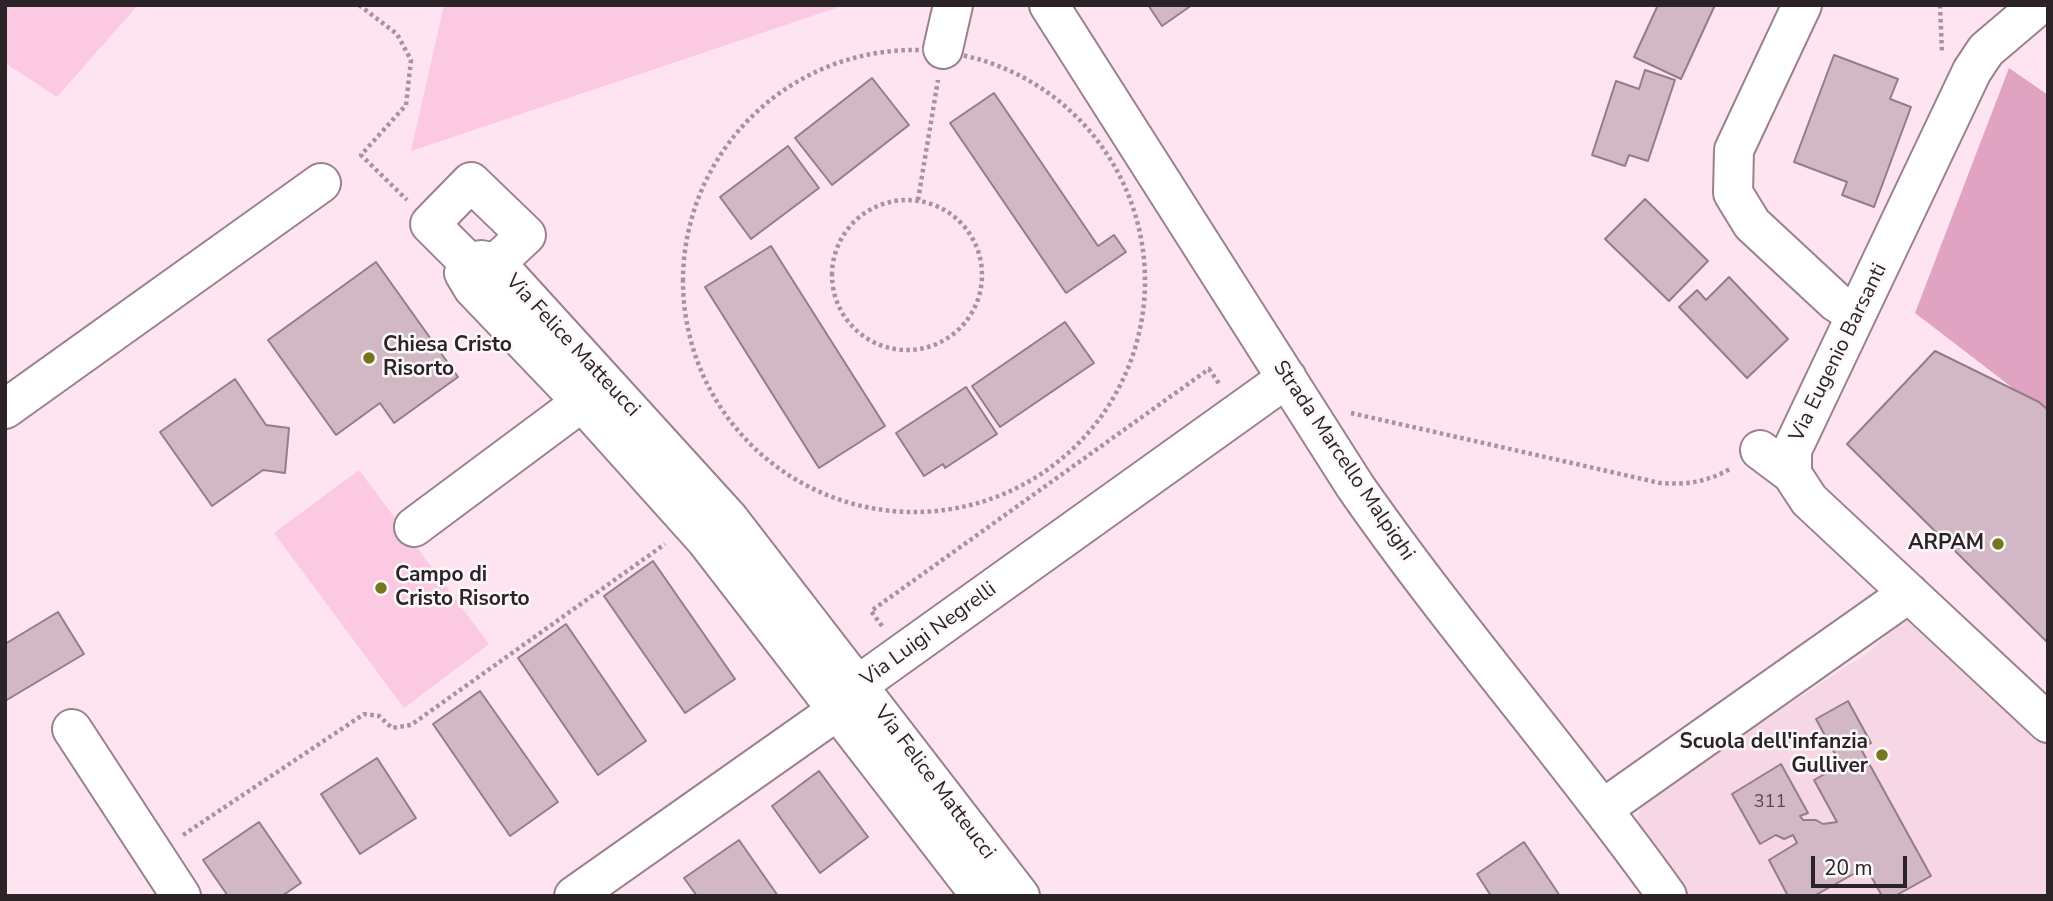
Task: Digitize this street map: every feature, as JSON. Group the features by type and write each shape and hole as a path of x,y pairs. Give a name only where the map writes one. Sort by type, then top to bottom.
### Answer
{"street":[{"path":"941,63 953,5"},
{"name":"Strada Marcello Malpighi","path":"1049,5 1403,555 1604,808 1667,896"},
{"path":"1802,5 1734,150 1733,193 1752,224 1836,302 1856,315"},
{"name":"Via Eugenio Barsanti","path":"1792,474 1792,450 1972,71 1986,50 2040,5 2048,15"},
{"path":"471,182 526,235 480,271 430,224 471,182"},
{"path":"5,409 321,183"},
{"name":"Via Felice Matteucci","path":"480,271 582,402 848,697 1020,896"},
{"name":"Via Felice Matteucci","path":"480,271 729,519 981,896"},
{"name":"Via Luigi Negrelli","path":"574,896 1287,378"},
{"path":"414,527 582,402"},
{"path":"1760,450 1792,474 1809,500 2048,723"},
{"path":"1604,808 1909,593"},
{"path":"72,729 181,896"}],"path":[{"path":"359,5 397,33 411,60 406,105 361,155 430,224"},
{"path":"1940,5 1941,60"},
{"path":"902,49 941,63 992,62 1033,82 1069,109 1100,142 1123,181 1138,224 1145,269 1143,315 1132,359 1113,400 1086,437 1046,471 1014,491 971,506 926,513 881,511 837,500 796,480 759,454 729,420 705,381 690,338 683,293 688,237 696,203 715,162 742,125 776,95 814,71 857,56 902,49"},
{"path":"918,200 941,63"},
{"path":"918,200 941,208 961,222 975,242 982,265 981,290 972,313 956,332 936,345 912,350 888,348 865,337 847,320 835,297 832,272 837,248 850,226 869,210 893,201 918,200"},
{"path":"888,636 871,611 1209,369 1226,394"},
{"path":"1345,411 1660,483 1688,485 1712,479 1760,450"},
{"path":"1046,471 1053,481"},
{"path":"154,855 364,713 379,716 392,729 411,725 692,525"}],"shaded area":[{"path":"5,5 138,5 57,97 5,63"},
{"path":"444,5 845,5 411,151"},
{"path":"2009,68 2048,95 2048,415 1915,313"},
{"name":"Campo di Cristo Risorto","path":"359,470 489,644 404,708 274,533"},
{"name":"Scuola dell'infanzia Gulliver","path":"1910,619 1928,626 2048,745 2048,896 1693,896 1673,884 1636,832 1641,803 1873,649 1886,635 1881,629"}],"building":[{"path":"1148,5 1192,5 1162,26"},
{"path":"1658,5 1715,5 1681,79 1634,57"},
{"path":"1834,55 1898,79 1890,99 1911,107 1874,207 1842,195 1847,182 1794,162"},
{"path":"1645,70 1675,80 1648,161 1629,155 1625,166 1592,155 1616,81 1639,89"},
{"path":"872,78 909,125 832,185 795,138"},
{"path":"994,93 1098,246 1114,235 1126,252 1066,293 950,123"},
{"path":"788,146 819,188 751,239 720,197"},
{"path":"1645,199 1708,261 1669,301 1605,239"},
{"path":"771,246 885,426 819,468 705,287"},
{"path":"376,262 458,377 394,423 380,403 336,435 268,340"},
{"path":"1729,277 1788,339 1747,378 1679,307 1697,290 1706,300"},
{"path":"1065,322 1094,363 1000,427 972,386"},
{"name":"ARPAM","path":"1935,351 2039,402 2048,410 2048,643 1847,444"},
{"path":"235,379 266,425 289,428 285,473 263,470 212,506 160,432"},
{"path":"966,387 997,434 945,468 943,464 924,476 896,433"},
{"path":"653,561 735,679 685,713 604,596"},
{"path":"58,612 84,654 5,701 5,644"},
{"path":"566,624 646,741 598,775 518,658"},
{"path":"480,691 558,802 510,836 433,724"},
{"name":"Scuola dell'infanzia Gulliver","path":"1848,701 1871,743 1861,749 1931,876 1895,896 1882,896 1866,867 1814,896 1788,896 1769,860 1797,843 1793,835 1784,839 1776,835 1760,844 1732,794 1781,764 1808,813 1800,816 1803,820 1816,820 1823,824 1837,822 1814,780 1841,765 1816,719"},
{"path":"377,758 416,818 360,854 321,794"},
{"path":"819,771 868,837 820,873 772,806"},
{"path":"259,822 301,883 282,896 228,896 203,860"},
{"path":"739,840 778,896 697,896 684,878"},
{"path":"1524,842 1560,896 1491,896 1477,874"}],"place":[{"name":"Chiesa Cristo Risorto","path":"369,358"},
{"name":"ARPAM","path":"1998,544"},
{"name":"Campo di Cristo Risorto","path":"381,588"},
{"name":"Scuola dell'infanzia Gulliver","path":"1882,755"}]}
